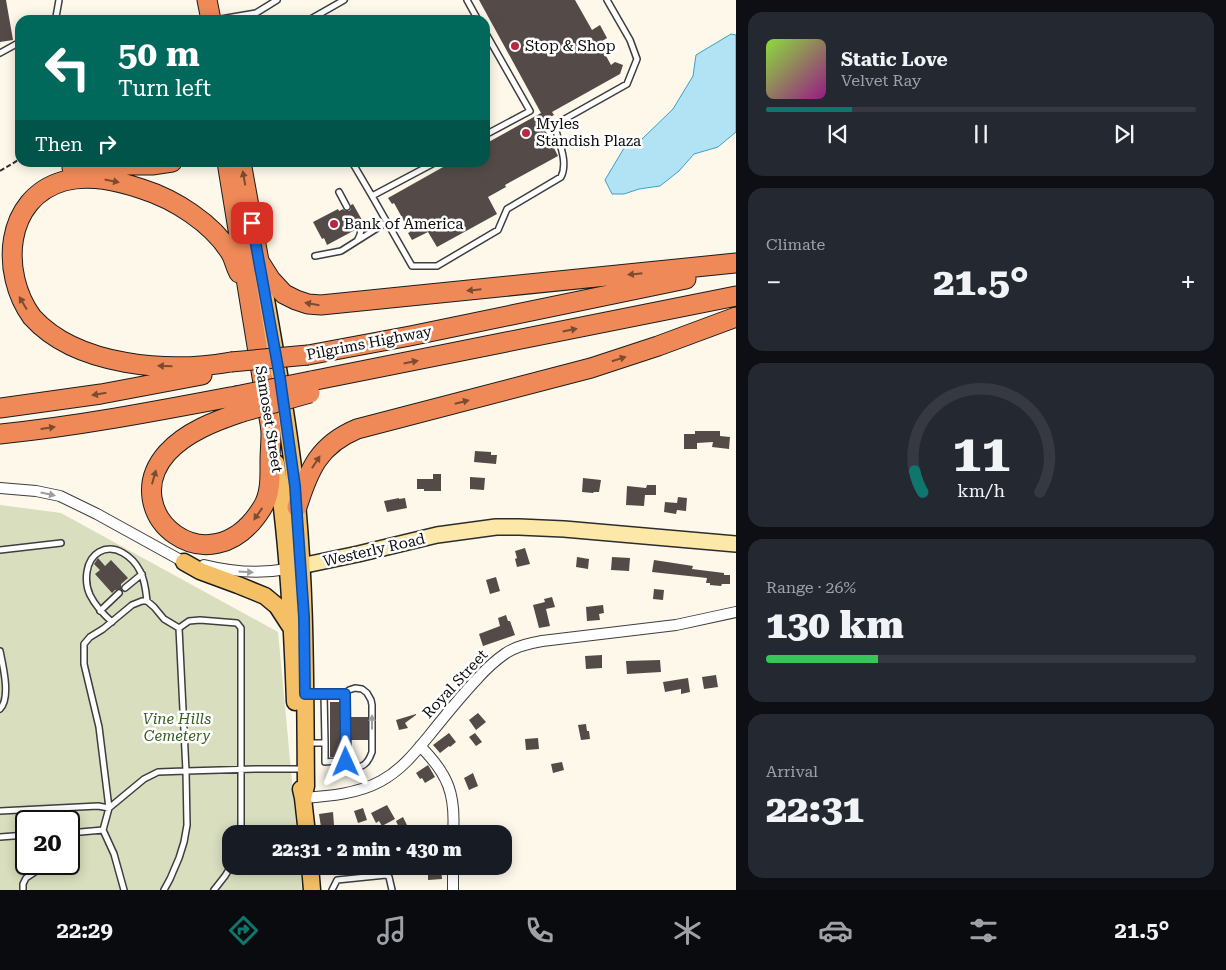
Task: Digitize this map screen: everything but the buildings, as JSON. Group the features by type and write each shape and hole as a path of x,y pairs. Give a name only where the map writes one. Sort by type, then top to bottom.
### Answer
{"highway":[{"path":"207,0 212,15"},
{"path":"0,230 12,207 21,195 32,186 62,170 84,167"},
{"name":"Samoset Street","path":"228,167 271,433"},
{"name":"Samoset Street","path":"243,167 259,261"},
{"path":"232,366 162,366 119,361 95,355 57,337 43,328 31,316 14,286 9,270 8,258 11,236 27,205 56,184 87,178 127,184 151,191 175,203 211,230 229,250 250,297"},
{"path":"259,261 276,287 284,294 308,304 321,305 736,263"},
{"name":"Pilgrims Highway","path":"232,366 308,355 410,336 736,269"},
{"name":"Pilgrims Highway","path":"239,404 312,387 350,384 386,367 736,296"},
{"path":"297,507 306,479 315,463 327,448 344,434 591,368 736,317"},
{"path":"0,408 102,394 232,366"},
{"path":"239,404 212,423 184,438 167,453 156,469 152,485 152,501 158,516 176,536 195,544 219,544 238,535 248,526 264,504 270,486 271,433"},
{"path":"0,434 239,404"}],"main road":[{"name":"Samoset Street","path":"259,261 281,387 297,507 291,628 301,786 306,825"},
{"name":"Samoset Street","path":"271,433 286,545 294,568 304,617 306,786 303,798"},
{"path":"184,562 200,572 265,596 277,606 291,628"},
{"path":"311,875 312,890"}],"street":[{"name":"Westerly Road","path":"0,488 36,491 66,499 184,562 244,572 266,572 294,568 437,536 496,528 572,529 736,544"},
{"name":"Royal Street","path":"303,798 341,794 380,782 410,758 482,674 498,659 514,649 542,641 676,625 736,612"},
{"path":"420,746 435,762 447,781 454,807 453,825"},
{"path":"453,875 453,890"}],"lane":[{"path":"56,15 59,0"},
{"path":"244,15 256,13 278,0"},
{"path":"318,15 344,0"},
{"path":"467,0 475,15"},
{"path":"355,167 412,266 437,266 498,230 507,210 561,177 564,171 564,159 556,131 563,120 627,84 637,59 630,40 607,0"},
{"path":"490,41 530,111 490,132"},
{"path":"0,53 15,45"},
{"path":"372,196 427,167"},
{"path":"339,192 347,207"},
{"path":"314,256 341,251 387,222"},
{"path":"357,223 361,230 357,242"},
{"path":"0,550 61,544"},
{"path":"112,622 100,611 89,593 86,581 89,564 98,553 115,550 132,558 144,579 147,601"},
{"path":"124,588 142,574"},
{"path":"100,611 119,593"},
{"path":"124,890 114,854 102,830 109,808 99,727 84,664 84,644 90,637 104,629 132,605 142,601 147,601 154,606 164,619 179,628"},
{"path":"179,628 189,621 200,620 237,622 241,628 242,825"},
{"path":"164,890 179,858 187,825 179,628"},
{"path":"0,651 6,691 4,702 0,709"},
{"path":"305,694 324,694 345,694 355,688 367,693 372,705 372,752 370,759 364,766 356,767 346,762 325,762 328,726 324,694"},
{"path":"345,694 344,748 346,762"},
{"path":"306,743 327,743"},
{"path":"0,811 98,806 109,808 144,779 158,772 300,769"},
{"path":"80,831 102,830"},
{"path":"0,837 15,836"},
{"path":"23,890 26,878 30,875"},
{"path":"214,890 226,875"},
{"path":"332,890 338,880 386,875 389,877 392,890"}],"path":[{"path":"0,171 15,162"}],"green space":[{"name":"Vine Hills Cemetery","path":"0,505 61,513 278,632 296,825 222,825 222,875 301,875 302,890 0,890"}],"water":[{"path":"731,34 736,35 736,132 718,147 694,154 679,171 660,186 639,189 624,194 612,194 605,180 630,138 642,139 673,109 693,76 696,55"}],"place":[{"name":"Stop & Shop","path":"515,46"},
{"name":"Myles Standish Plaza","path":"526,133"},
{"name":"Bank of America","path":"334,224"}],"route":[{"path":"252,223 280,378 295,486 304,617 305,694 345,694 346,762"}]}
